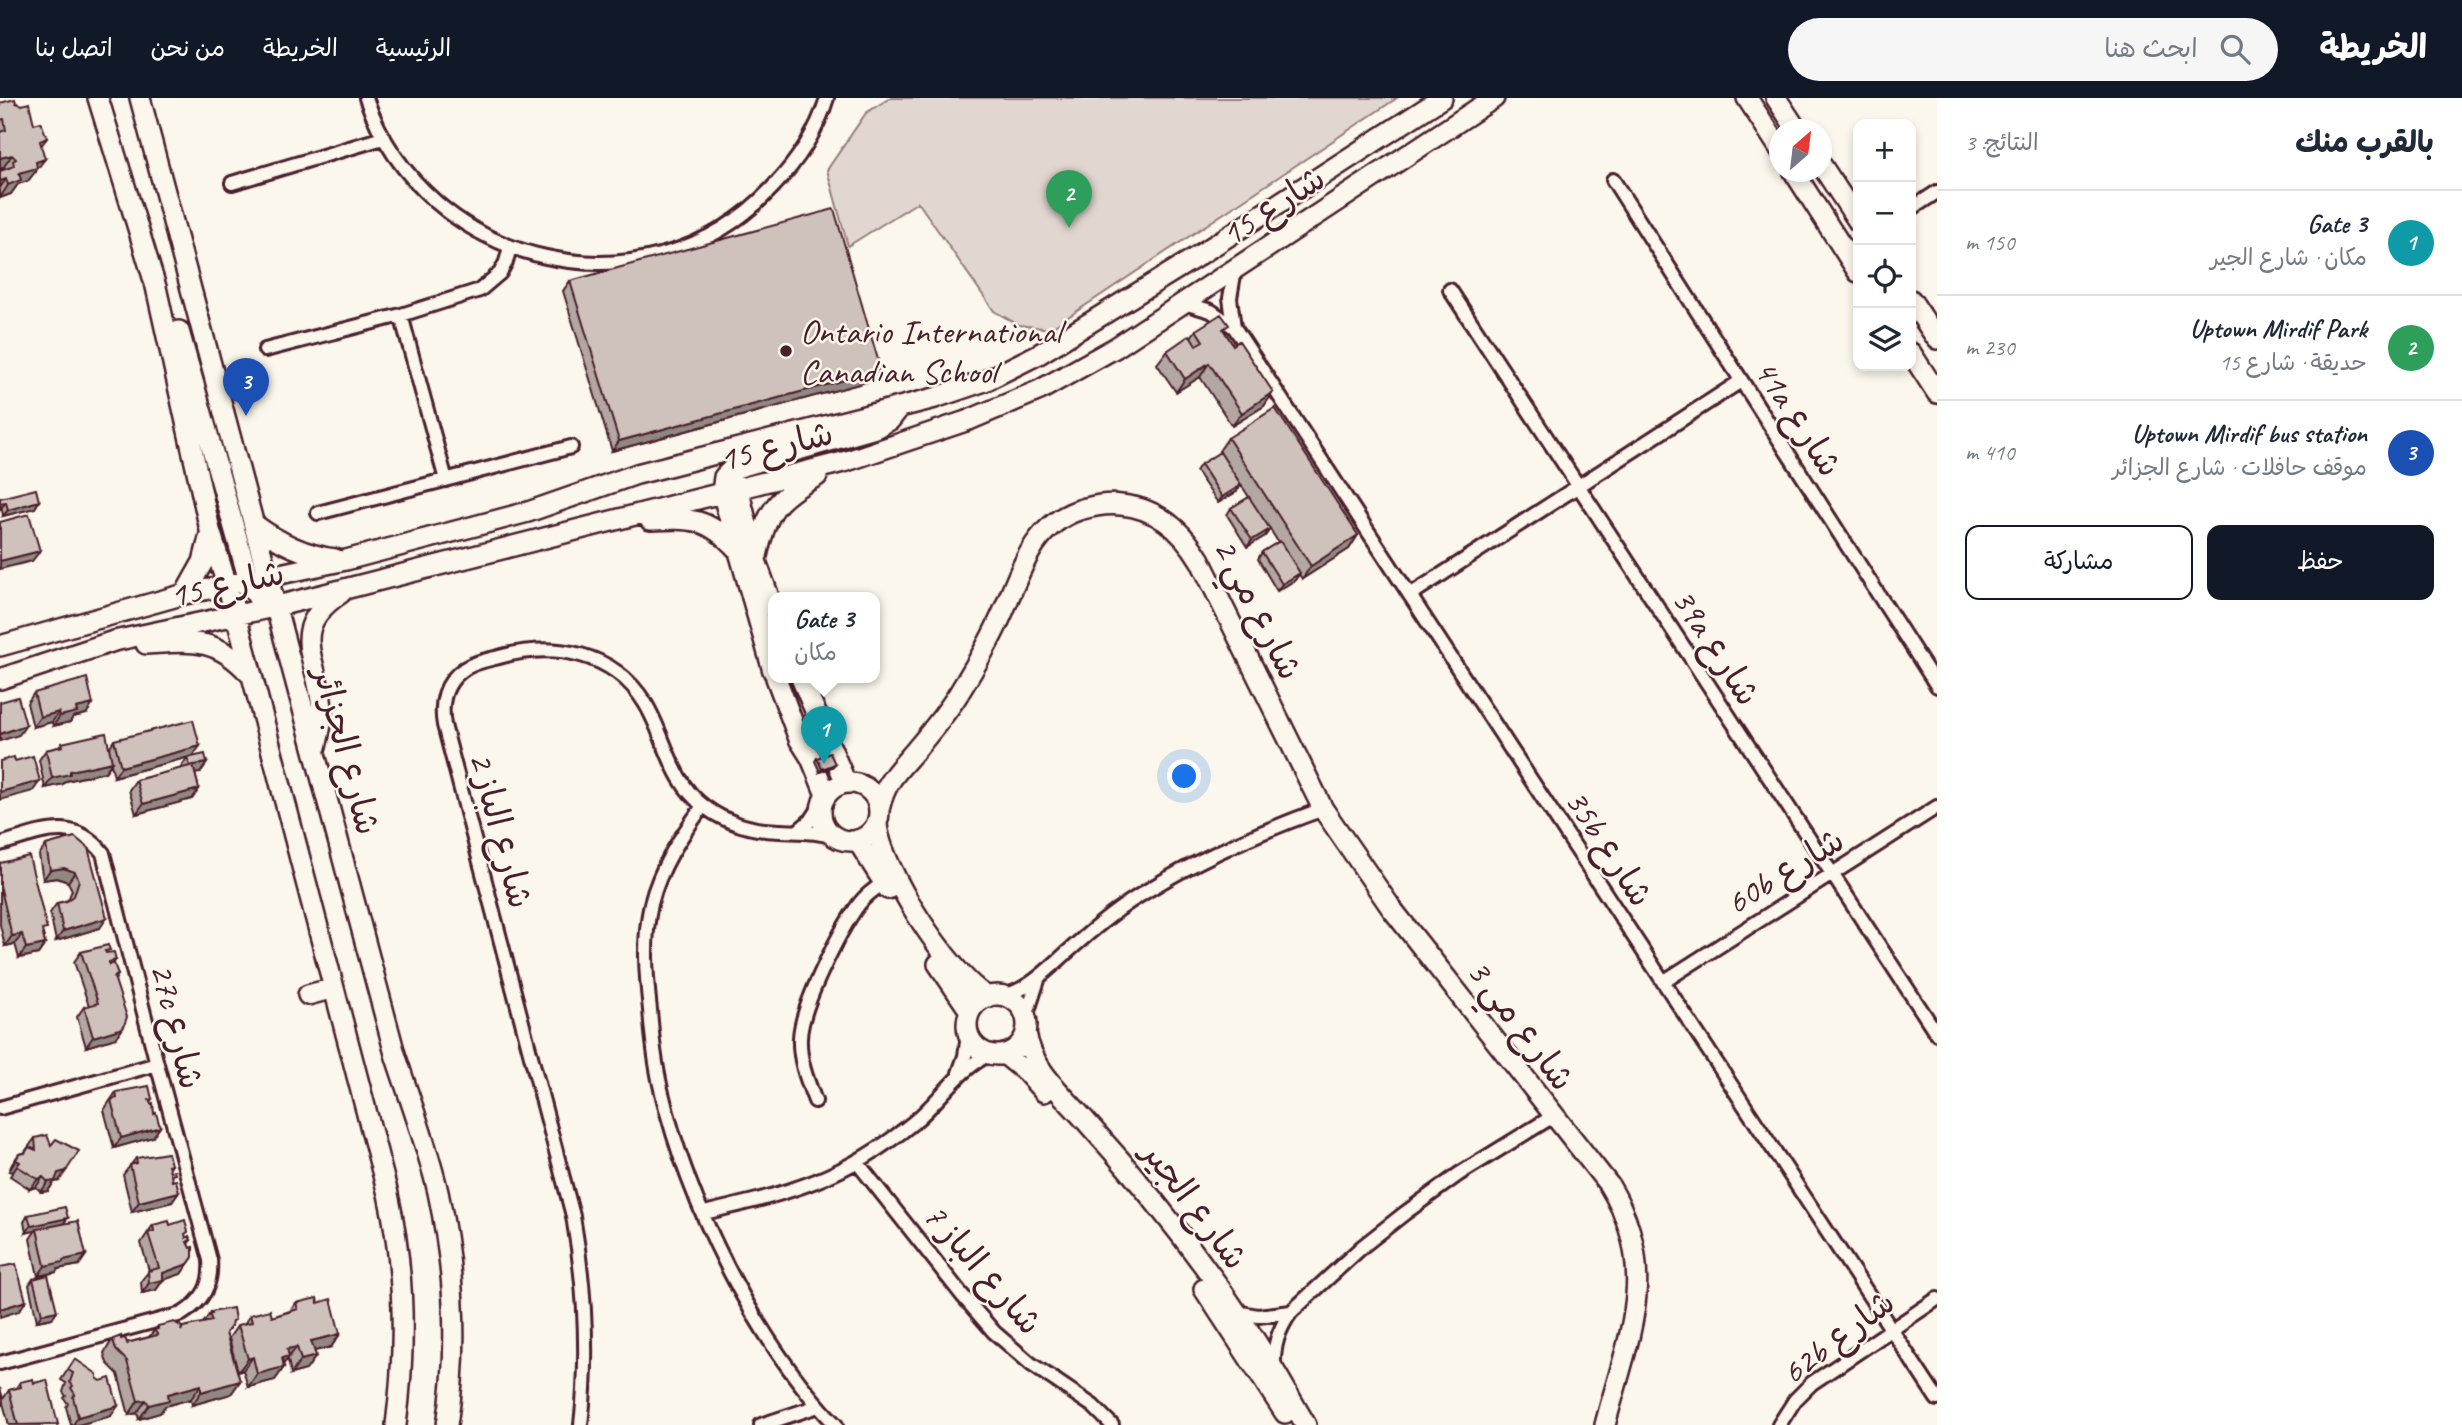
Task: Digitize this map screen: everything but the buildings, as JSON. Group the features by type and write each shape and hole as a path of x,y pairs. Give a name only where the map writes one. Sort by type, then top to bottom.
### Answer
{"street":[{"name":"شارع الجزائر","path":"98,98 156,287 210,530 236,615 388,1194 397,1239 403,1295 404,1329 396,1425"},
{"name":"شارع الجزائر","path":"140,98 254,524 258,580 274,607 395,1054 419,1125 440,1202 453,1313 452,1375 447,1425"},
{"path":"366,98 383,138 402,167 450,215 479,233 510,247 547,258 623,262 661,255 697,242 741,216 761,200 787,172 808,141 827,98"},
{"name":"شارع 15","path":"0,646 185,594 346,560 550,506 637,474 701,460 960,390 1038,354 1193,259 1442,98"},
{"name":"شارع 15","path":"0,679 114,641 274,607 628,517 729,484 847,461 970,420 1040,390 1115,348 1494,98"},
{"path":"1747,98 1769,132"},
{"path":"1776,98 1790,119"},
{"path":"232,183 383,138"},
{"name":"41a شارع","path":"1613,180 1937,686"},
{"path":"1832,181 1853,213"},
{"path":"1800,182 1853,264"},
{"path":"1916,206 1937,192"},
{"path":"265,350 401,315 481,290 500,273 510,247"},
{"path":"1193,259 1211,285"},
{"name":"35b شارع","path":"1234,327 1230,298 1236,269"},
{"path":"156,287 169,306 178,328 258,580"},
{"name":"39a شارع","path":"1450,290 1937,1034"},
{"name":"35b شارع","path":"1184,303 1211,311 1234,327 1937,1399"},
{"path":"1916,308 1937,339"},
{"path":"401,315 446,480"},
{"path":"1916,361 1937,393"},
{"path":"1410,595 1741,381"},
{"path":"729,484 732,469 875,428 890,420 900,407"},
{"path":"318,513 571,447"},
{"path":"701,460 718,466 729,484 768,649"},
{"path":"747,556 779,500 796,487 847,461"},
{"name":"شارع مي 2","path":"878,816 892,775 927,736 958,695 998,623 1025,559 1039,536 1072,513 1112,504 1130,506 1164,520 1179,531 1191,545 1323,809"},
{"path":"628,517 644,521 695,520 723,534 747,556 768,598"},
{"path":"254,524 276,540 296,549 317,556 346,560"},
{"path":"185,594 203,562 210,530"},
{"path":"315,751 322,710 308,651 308,635 319,610 348,588"},
{"path":"114,641 136,644 202,643 223,650 251,675"},
{"name":"شارع الباز 2","path":"581,1425 586,1340 582,1277 573,1216 444,725 442,705 448,685 471,665 532,649 568,652 597,661 623,678 644,700 672,766 691,794 703,806 720,817 748,827 818,832 847,839"},
{"path":"778,683 799,739 813,762 823,800 823,824 847,839 884,883 970,1011"},
{"path":"803,683 825,734 839,752 852,784 874,797 882,852 910,902 965,980 995,996 1017,1003 1026,1024"},
{"path":"799,739 815,740 825,734"},
{"path":"798,831 812,819 823,800 835,787 892,775"},
{"path":"703,806 681,837 659,880 649,913 645,947 654,1054 660,1087 679,1151 722,1254 760,1323 818,1406 836,1425"},
{"name":"60b شارع","path":"1663,982 1937,807"},
{"path":"957,1077 965,1056 967,1019 974,1005 1023,989 1111,915 1150,889 1244,839 1323,809"},
{"name":"شارع مي 3","path":"1273,1369 1275,1345 1291,1312 1363,1246 1459,1174 1555,1115 1386,902 1323,809"},
{"path":"847,839 869,834 878,816"},
{"name":"27c شارع","path":"0,844 52,830 67,829 94,841 103,853 211,1260 211,1273 202,1297 182,1314 0,1363"},
{"path":"815,1101 803,1071 800,1054 800,1030 806,1005 852,915 866,896 884,883"},
{"path":"704,1213 794,1191 857,1162 916,1120 972,1063 1016,1048 1040,977"},
{"path":"308,995 334,988"},
{"name":"شارع الجير","path":"1026,1024 1030,1052 1041,1070 1139,1181 1236,1312 1306,1425"},
{"path":"968,1034 977,1047 997,1054"},
{"name":"شارع الجير","path":"997,1054 1033,1079 1105,1159 1148,1213 1205,1290 1292,1425"},
{"path":"0,1108 157,1064"},
{"path":"1555,1115 1619,1202 1627,1219 1637,1256 1634,1313 1605,1425"},
{"name":"شارع الباز 7","path":"857,1162 961,1295 994,1332 1031,1364 1093,1406 1112,1425"},
{"name":"62b شارع","path":"1779,1425 1795,1400 1812,1383 1937,1299"},
{"path":"1236,1312 1258,1316 1291,1312"},
{"path":"761,1425 818,1406"}],"shaded area":[{"path":"890,98 1397,98 1050,329 1019,325 994,311 918,202 848,246 827,170 866,113"}],"place":[{"name":"Uptown Mirdif Park","path":"1069,228"},
{"name":"Ontario International Canadian School","path":"786,351"},
{"name":"Uptown Mirdif bus station","path":"246,416"},
{"name":"Gate 3","path":"824,764"}]}
